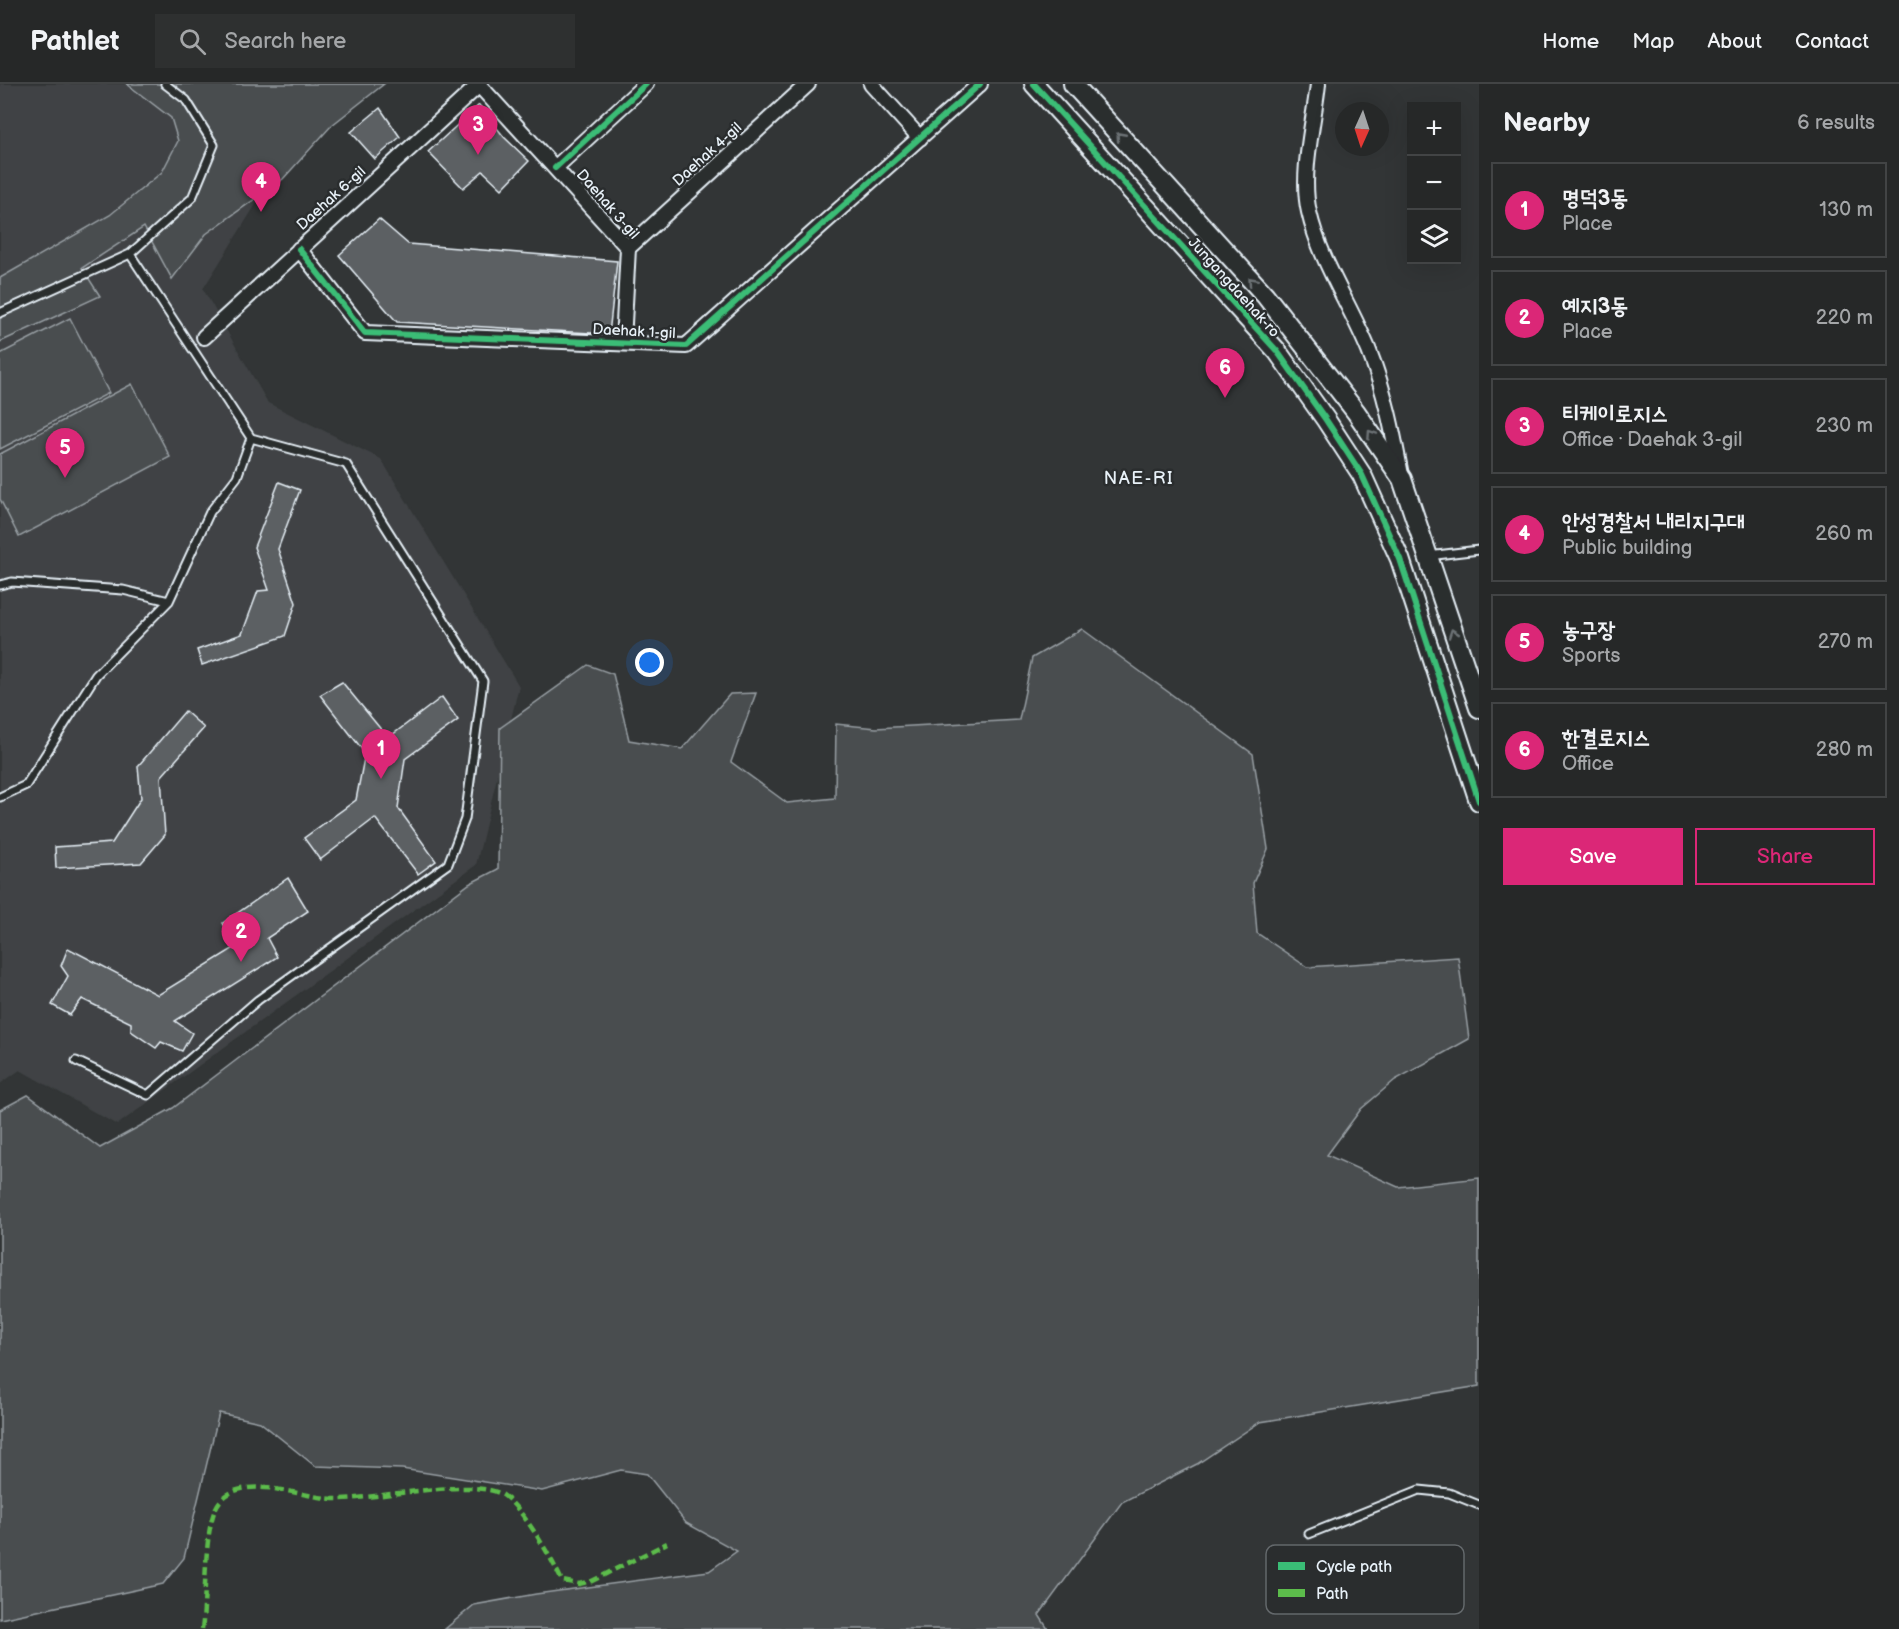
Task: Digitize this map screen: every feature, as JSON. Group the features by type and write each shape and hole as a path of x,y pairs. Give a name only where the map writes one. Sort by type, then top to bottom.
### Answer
{"street":[{"name":"Daehak 3-gil","path":"479,84 628,248 624,342"},
{"name":"Daehak 6-gil","path":"204,337 479,84"},
{"path":"555,168 646,84"},
{"name":"Daehak 4-gil","path":"628,248 808,84"},
{"path":"871,84 920,138"},
{"name":"Daehak 1-gil","path":"299,249 364,333 686,346 980,84"},
{"name":"Jungangdaehak-ro","path":"1034,84 1276,351 1362,475 1400,559 1479,801"},
{"name":"Jungangdaehak-ro","path":"1073,84 1264,295 1356,412 1402,479 1479,708"},
{"path":"1318,84 1306,187 1309,212 1327,262 1369,351 1391,418 1402,479"}],"lane":[{"path":"0,313 130,254 192,198 214,145 186,100 165,84"},
{"path":"76,1061 148,1095 258,1000 448,864 465,819 483,681 346,464 251,438 130,254"},
{"path":"0,797 26,785 96,675 169,601 210,512 237,477 251,438"},
{"path":"1427,556 1479,550"},
{"path":"0,585 12,582 123,590 169,601"},
{"path":"1309,1534 1419,1490 1449,1493 1479,1504"}],"shaded area":[{"path":"0,84 191,84 240,123 260,198 203,289 268,403 381,459 519,686 476,865 117,1125 20,1070 0,1084"},
{"path":"127,84 384,84 332,125 283,179 206,234 172,279 144,227 82,268 100,296 0,342 0,278 110,215 162,172 178,141 171,118"},
{"path":"70,318 109,393 0,449 0,354"},
{"path":"132,384 170,457 19,537 0,499 0,454"},
{"path":"1082,629 1253,754 1268,849 1253,883 1257,933 1307,967 1458,957 1469,1039 1395,1080 1361,1109 1327,1155 1398,1187 1479,1178 1479,1386 1260,1422 1197,1464 1122,1502 1039,1615 1048,1629 445,1629 474,1605 536,1594 709,1571 737,1551 686,1523 647,1474 621,1470 542,1491 402,1469 315,1466 260,1422 219,1413 184,1558 163,1584 0,1619 0,1110 28,1095 100,1148 173,1108 469,884 498,869 500,728 588,665 613,674 629,740 682,749 730,694 756,693 731,762 787,803 835,798 836,724 876,728 1019,720 1032,658"}],"building":[{"path":"479,105 504,137 529,161 502,189 483,171 463,188 428,152"},
{"path":"380,108 400,137 375,159 351,132"},
{"path":"379,219 408,244 617,261 609,334 397,322 339,255"},
{"path":"279,482 300,490 278,549 296,603 285,636 202,665 197,650 242,634 258,591 269,590 254,547"},
{"path":"342,682 388,738 442,697 458,720 405,759 398,808 436,861 418,874 375,818 320,860 304,838 356,800 365,753 320,695"},
{"path":"185,711 204,728 161,777 165,835 141,863 56,868 55,847 112,843 141,798 138,766"},
{"path":"288,878 308,911 267,938 277,957 175,1021 192,1033 182,1051 161,1042 156,1048 131,1031 131,1023 82,999 70,1015 52,1005 68,976 61,966 68,948 158,995 236,947 223,923"}],"marked path":[{"path":"202,1629 208,1541 215,1510 221,1500 232,1492 246,1488 278,1489 340,1499 448,1488 489,1490 503,1495 520,1511 544,1547 562,1581 579,1584 592,1581 667,1543"}],"cycle path":[{"path":"555,168 646,84"},
{"path":"299,249 365,333 686,346 980,84"},
{"path":"1034,84 1277,351 1362,475 1400,559 1479,801"}],"place":[{"name":"티케이로지스","path":"478,155"},
{"name":"안성경찰서 내리지구대","path":"261,212"},
{"name":"한결로지스","path":"1225,398"},
{"name":"농구장","path":"65,478"},
{"name":"명덕3동","path":"381,779"},
{"name":"예지3동","path":"241,962"}],"district":[{"name":"NAE-RI","path":"1139,478"}]}
